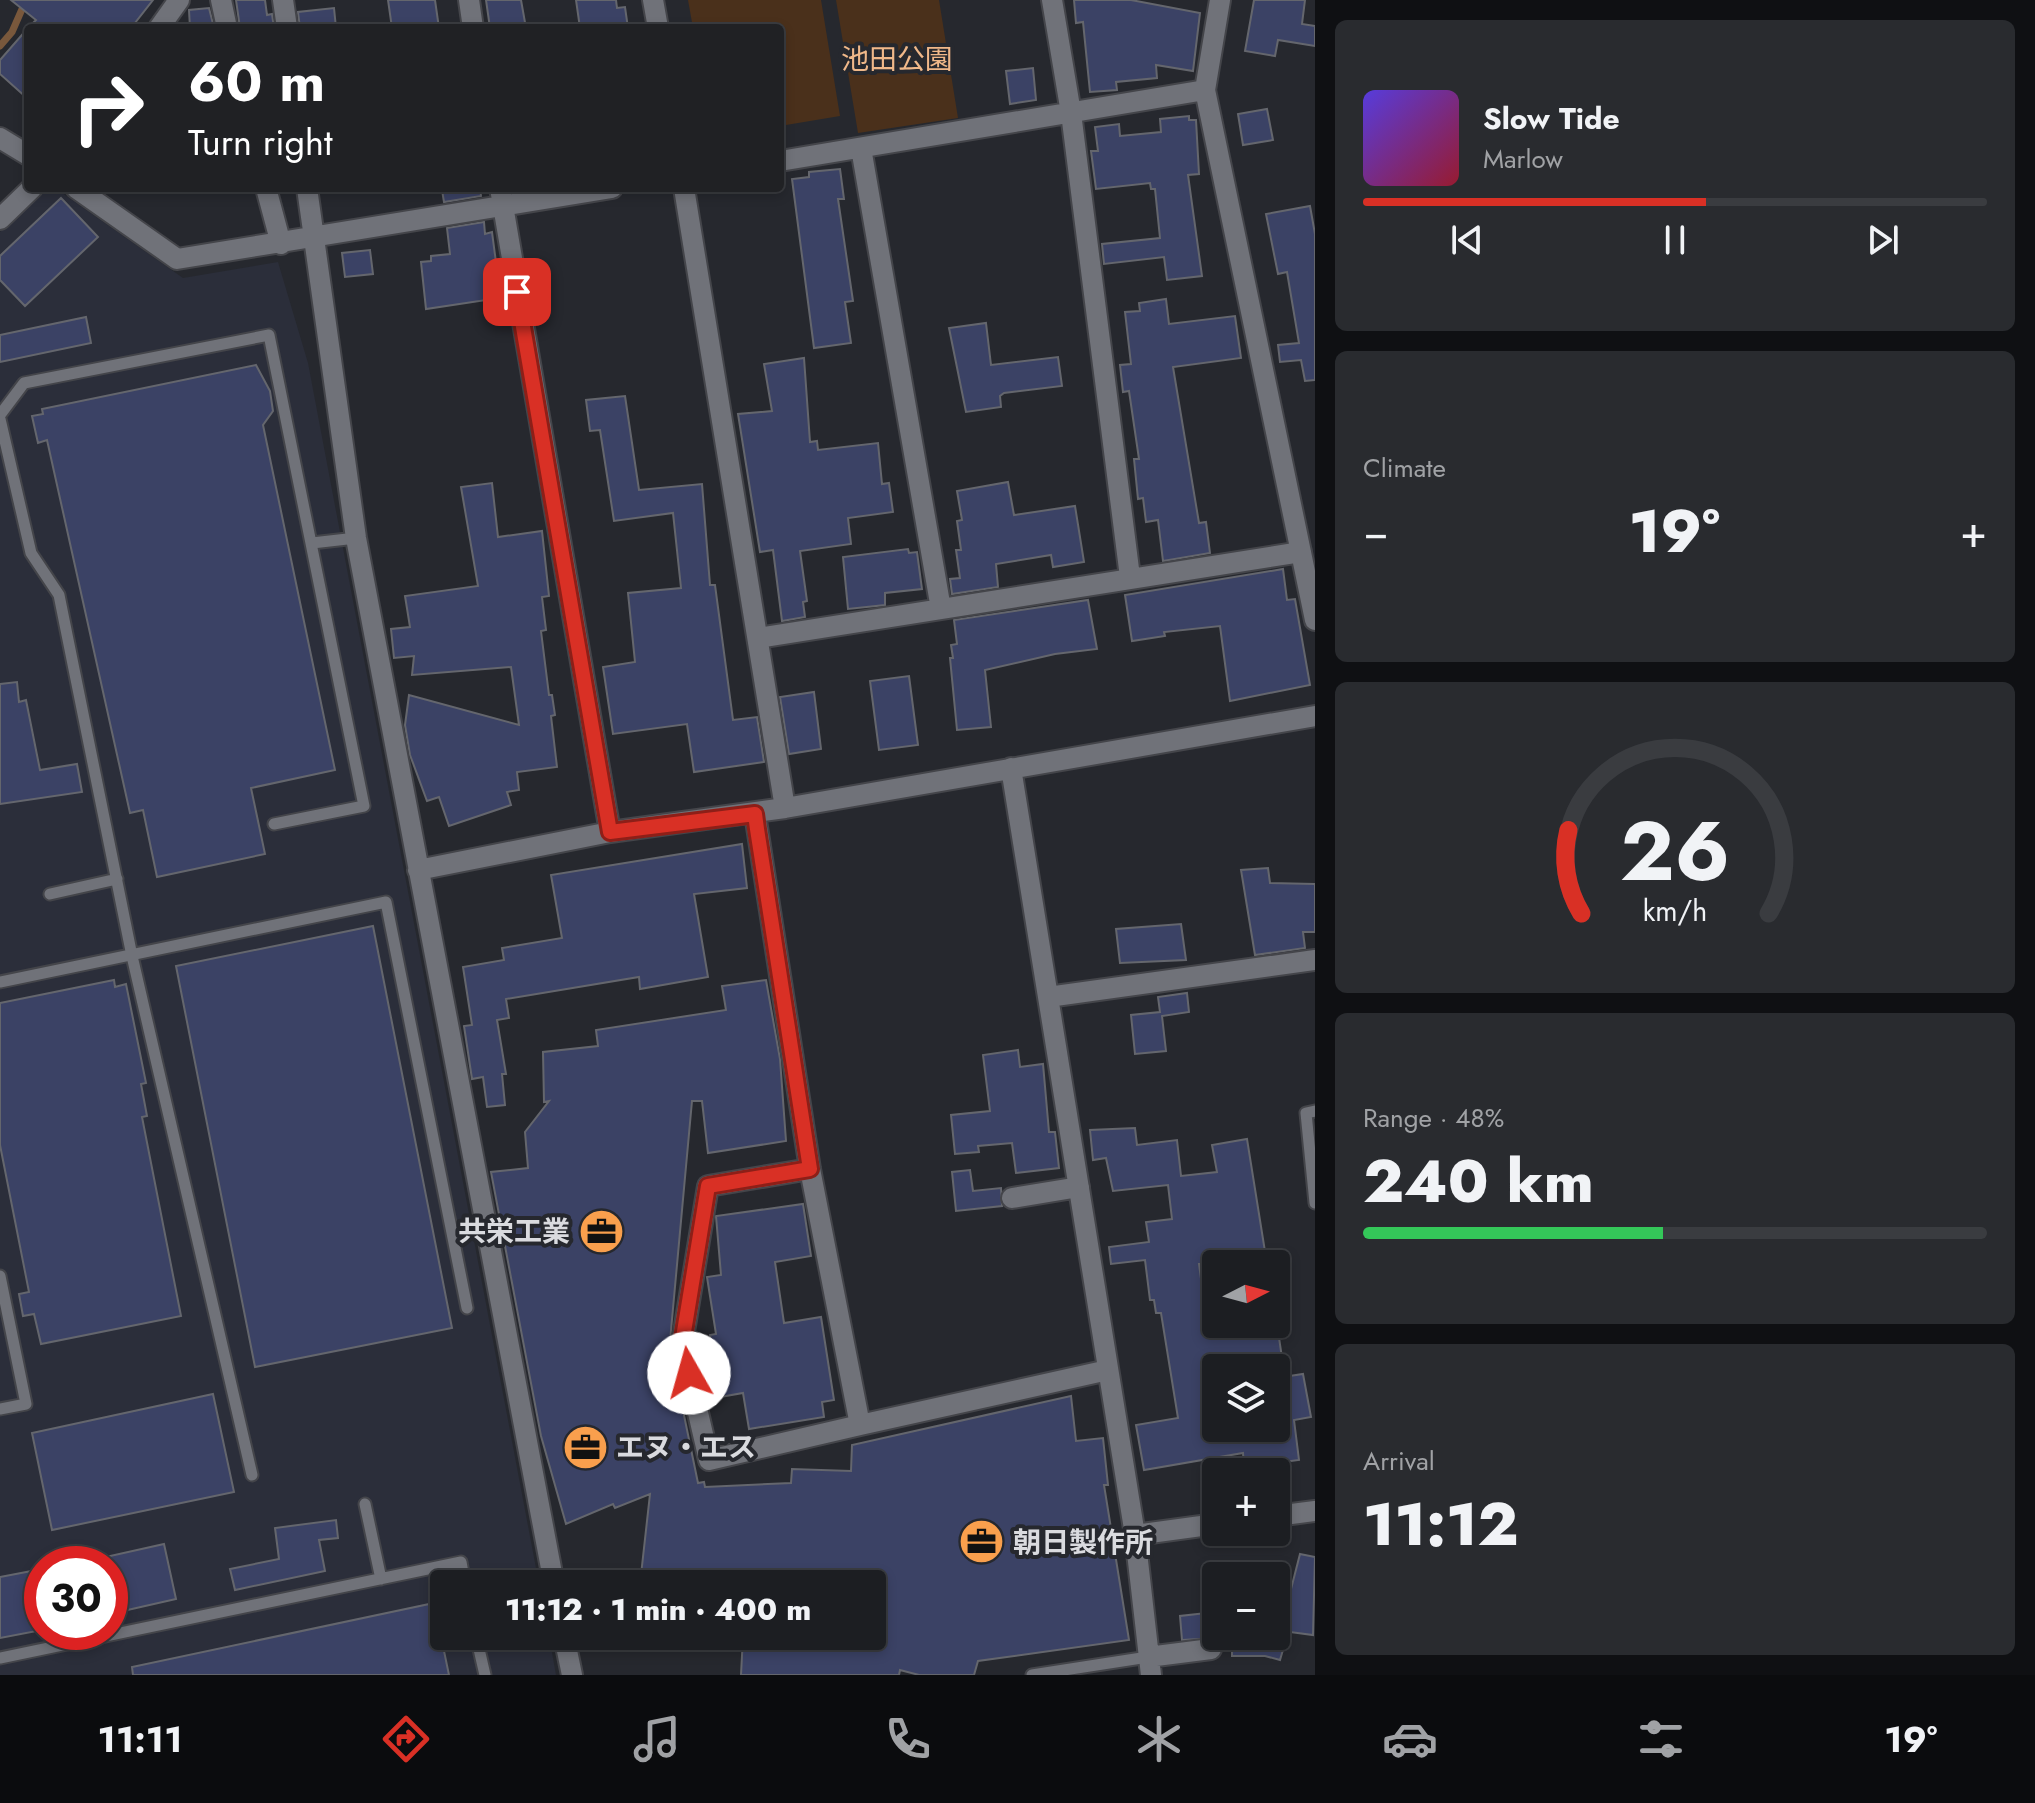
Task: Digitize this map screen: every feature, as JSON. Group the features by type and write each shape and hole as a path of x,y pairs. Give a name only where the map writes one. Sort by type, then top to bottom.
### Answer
{"street":[{"path":"162,24 179,0"},
{"path":"221,0 226,24"},
{"path":"283,0 286,24"},
{"path":"469,0 472,24"},
{"path":"653,0 657,24"},
{"path":"1052,0 1071,113 1130,577"},
{"path":"1220,0 1205,90 1315,620"},
{"path":"784,160 1205,90"},
{"path":"0,138 24,153"},
{"path":"861,148 941,609"},
{"path":"0,219 28,192"},
{"path":"82,192 177,259 281,244 502,197 563,192"},
{"path":"267,192 281,244"},
{"path":"308,192 356,538 551,1570"},
{"path":"685,192 785,808"},
{"path":"502,197 610,832"},
{"path":"758,638 1301,552"},
{"path":"418,870 610,832 755,814 1315,716"},
{"path":"1011,768 1135,1535 1149,1666 1207,1650"},
{"path":"755,814 810,1169 860,1425"},
{"path":"1048,997 1315,960"},
{"path":"810,1169 708,1186 682,1344 709,1460 1108,1370"},
{"path":"1012,1198 1079,1187"},
{"path":"1290,1514 1315,1511"},
{"path":"1135,1535 1202,1526"},
{"path":"567,1650 572,1675"}],"lane":[{"path":"252,1475 132,956 59,595 31,553 0,417 24,383 269,335 364,806 274,824"},
{"path":"312,543 356,538"},
{"path":"50,894 117,879"},
{"path":"0,982 386,902 467,1308"},
{"path":"1315,1111 1306,1113 1315,1203"},
{"path":"0,1276 26,1404 0,1409"},
{"path":"365,1504 381,1579"},
{"path":"0,1658 461,1562 462,1570"},
{"path":"479,1650 485,1675"},
{"path":"1032,1675 1149,1666"}],"shaded area":[{"path":"42,192 61,192 183,278 278,262 308,363 536,1570 430,1570 430,1650 552,1650 556,1675 0,1675 0,232"}],"green space":[{"path":"688,0 821,0 840,116 784,125 784,24 692,24"},
{"name":"池田公園","path":"836,0 939,0 958,118 858,133"}],"building":[{"path":"11,0 153,0 134,24 32,24 36,20"},
{"path":"236,0 265,0 267,15 272,14 273,24 239,24"},
{"path":"388,0 435,0 438,24 391,24"},
{"path":"486,0 521,0 525,24 489,24"},
{"path":"576,0 616,0 617,8 625,7 627,24 579,24"},
{"path":"1074,0 1131,0 1200,13 1193,71 1156,65 1157,78 1116,82 1117,90 1090,92 1083,22 1076,23"},
{"path":"1254,0 1305,0 1302,24 1315,26 1315,46 1278,40 1275,56 1245,51"},
{"path":"209,8 213,24 190,24 189,10"},
{"path":"334,8 336,24 300,24 298,12"},
{"path":"24,33 24,95 0,74 0,60"},
{"path":"1033,68 1036,100 1010,104 1006,71"},
{"path":"1267,109 1273,140 1243,145 1238,114"},
{"path":"1189,116 1189,120 1196,120 1199,174 1188,175 1202,276 1167,280 1164,257 1104,264 1102,244 1160,238 1155,189 1151,189 1150,183 1096,189 1091,151 1098,151 1095,127 1119,124 1120,136 1161,132 1160,119"},
{"path":"840,169 844,199 838,199 853,301 845,302 851,343 814,348 792,179 809,177 809,172"},
{"path":"442,192 480,192 481,196 444,202"},
{"path":"61,198 98,237 25,306 0,280 0,256"},
{"path":"1310,206 1315,234 1315,380 1305,381 1301,360 1280,362 1278,345 1299,343 1287,272 1278,274 1266,214"},
{"path":"484,222 485,234 492,232 497,270 490,271 493,299 426,309 421,262 431,261 431,256 450,254 447,228"},
{"path":"370,250 373,274 345,277 342,253"},
{"path":"1166,299 1169,324 1235,316 1241,358 1173,367 1199,523 1206,522 1210,553 1163,561 1158,520 1146,522 1143,498 1138,499 1134,459 1139,459 1129,391 1123,392 1120,365 1131,364 1125,312 1140,311 1139,303"},
{"path":"86,317 91,343 0,362 0,335"},
{"path":"986,323 991,365 1058,357 1062,386 1004,393 1000,396 1001,407 966,412 949,328"},
{"path":"804,358 810,442 817,441 818,450 878,443 882,484 889,483 893,512 848,518 851,544 800,551 807,601 803,602 805,617 782,621 773,550 760,552 738,414 772,411 764,364"},
{"path":"256,365 270,391 273,411 263,425 335,770 251,788 265,854 157,877 143,810 130,813 47,440 38,443 32,416 43,414 42,409"},
{"path":"625,396 639,490 702,484 710,585 715,585 733,720 757,717 764,762 694,772 687,724 613,734 603,667 635,662 628,593 681,588 673,513 614,521 600,430 590,431 586,400"},
{"path":"1008,482 1014,515 1075,506 1084,562 1053,567 1051,555 996,564 998,587 952,594 950,579 960,578 956,550 961,550 957,521 962,520 957,491"},
{"path":"492,483 498,537 542,531 549,596 542,597 546,630 541,631 549,695 552,695 555,715 551,716 557,767 517,772 519,790 507,792 511,805 449,826 439,797 427,801 410,755 405,725 409,695 519,725 511,667 412,675 414,656 394,658 391,629 410,627 405,596 478,586 461,487"},
{"path":"908,549 909,553 917,552 922,589 885,593 885,605 848,609 843,557"},
{"path":"1283,569 1287,600 1295,599 1310,685 1230,701 1220,626 1164,632 1165,636 1132,641 1125,595"},
{"path":"1088,600 1097,649 1055,654 985,670 991,727 957,730 950,658 953,658 951,645 957,644 954,620"},
{"path":"909,676 918,745 879,750 870,681"},
{"path":"17,682 19,702 26,700 40,770 77,764 82,792 0,804 0,684"},
{"path":"814,692 821,749 789,754 780,697"},
{"path":"742,844 747,888 694,894 708,977 640,989 639,977 506,999 509,1018 497,1020 506,1074 502,1074 505,1105 487,1107 483,1077 472,1079 464,1026 472,1025 463,967 504,960 502,948 562,938 551,875"},
{"path":"1268,868 1270,883 1315,884 1315,932 1303,932 1305,948 1255,955 1241,870"},
{"path":"1181,924 1186,960 1120,963 1116,929"},
{"path":"373,926 452,1328 255,1367 176,966"},
{"path":"114,980 115,987 126,984 146,1083 141,1084 147,1116 142,1117 181,1316 41,1344 34,1314 23,1316 19,1294 29,1292 0,1145 0,1003"},
{"path":"766,980 780,1059 786,1141 708,1153 702,1101 692,1101 668,1363 673,1362 698,1483 704,1482 705,1487 791,1483 792,1469 851,1471 852,1445 1071,1396 1076,1441 1103,1438 1108,1485 1104,1485 1129,1640 978,1661 974,1675 919,1675 900,1670 899,1675 741,1675 742,1650 886,1650 886,1570 642,1570 650,1494 615,1508 613,1504 566,1524 541,1436 491,1172 528,1168 525,1132 549,1101 544,1102 543,1052 598,1046 596,1030 726,1010 722,986"},
{"path":"1187,993 1189,1012 1162,1016 1166,1051 1135,1054 1131,1015 1160,1012 1158,997"},
{"path":"1018,1050 1020,1067 1043,1064 1049,1132 1055,1132 1059,1168 1016,1173 1012,1143 978,1146 979,1152 955,1154 951,1115 990,1111 983,1055"},
{"path":"1135,1128 1137,1145 1177,1140 1181,1176 1217,1172 1212,1145 1247,1139 1265,1250 1202,1250 1202,1264 1199,1264 1202,1338 1279,1338 1281,1354 1202,1354 1202,1442 1290,1442 1290,1376 1303,1374 1311,1417 1294,1420 1299,1460 1243,1458 1243,1453 1144,1470 1136,1425 1178,1418 1161,1313 1156,1313 1154,1300 1150,1300 1145,1260 1111,1264 1109,1247 1149,1242 1146,1222 1172,1219 1168,1185 1113,1191 1106,1158 1093,1160 1090,1130"},
{"path":"970,1170 973,1191 1001,1188 1002,1206 956,1211 952,1172"},
{"path":"803,1204 811,1256 775,1262 784,1323 821,1317 834,1400 822,1402 824,1417 749,1429 743,1393 720,1397 710,1335 716,1334 707,1277 721,1275 716,1216"},
{"path":"213,1394 234,1492 52,1530 32,1433"},
{"path":"336,1520 338,1538 319,1540 325,1571 235,1590 230,1569 279,1559 275,1528"},
{"path":"164,1544 176,1599 128,1610 128,1552"},
{"path":"1300,1554 1315,1557 1313,1635 1290,1632 1290,1593"},
{"path":"24,1572 24,1633 0,1638 0,1577"},
{"path":"430,1604 430,1650 444,1650 449,1675 133,1675 132,1667"},
{"path":"1202,1613 1202,1639 1182,1640 1180,1616"},
{"path":"1232,1650 1283,1650 1280,1660 1265,1656 1232,1656"}],"waterway":[{"path":"0,46 12,32 26,0"}],"place":[{"name":"共栄工業","path":"601,1231"},
{"name":"エヌ・エス","path":"585,1447"},
{"name":"朝日製作所","path":"982,1542"}],"route":[{"path":"517,292 610,832 755,814 810,1169 708,1186 682,1344 689,1373"}]}
